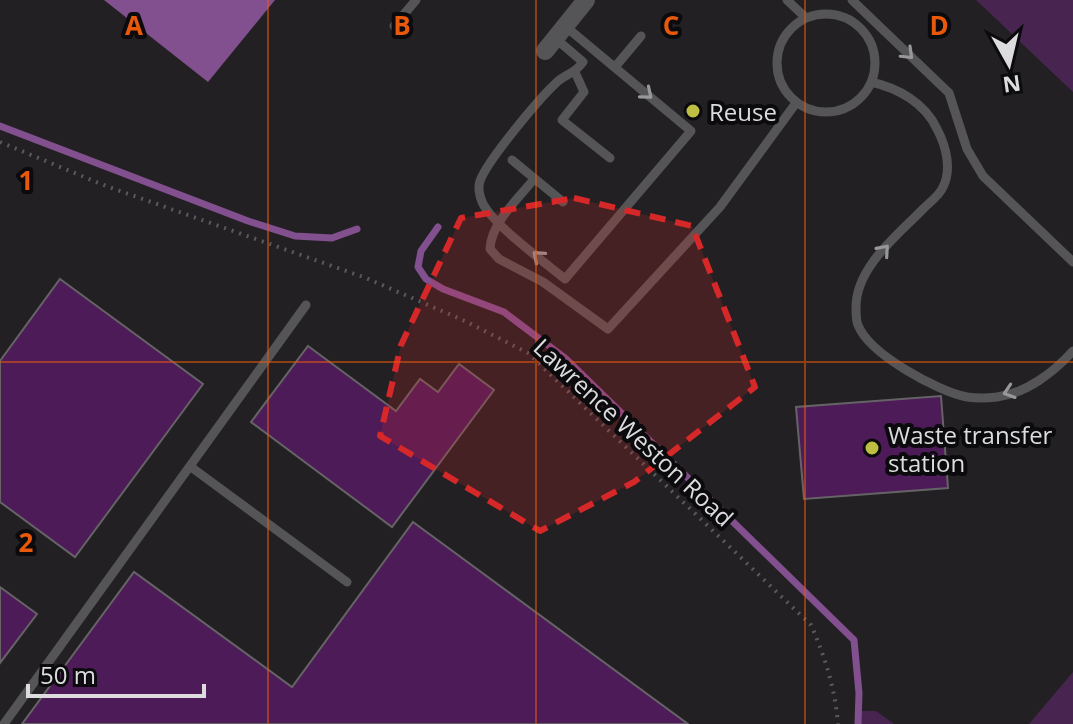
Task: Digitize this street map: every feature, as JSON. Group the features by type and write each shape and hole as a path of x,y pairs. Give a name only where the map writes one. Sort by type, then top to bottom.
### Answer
{"street":[{"path":"555,39 586,0"}],"lane":[{"path":"394,26 416,0"},
{"path":"787,0 806,18"},
{"path":"852,0 949,93 967,149 983,176 1073,262"},
{"path":"826,14 846,18 863,30 873,48 875,69 871,82 855,103 836,112 815,111 796,103 783,88 776,68 779,48 789,30 806,18 826,14"},
{"path":"863,30 873,21"},
{"path":"615,67 641,36"},
{"path":"555,39 615,67 691,131 565,279 487,211 482,201 480,183 491,162 556,82 575,72 583,62 555,39"},
{"path":"575,72 584,92 562,120 610,158"},
{"path":"871,82 905,93 934,121 946,147 947,174 943,189 881,253 863,277 855,304 858,325 877,348 915,377 967,397 1000,397 1027,386 1054,372 1073,351"},
{"path":"534,179 499,223 491,237 490,249 499,259 543,282 608,329 720,207 796,103"},
{"path":"512,160 563,202"},
{"path":"4,724 306,305"},
{"path":"191,467 347,582"}],"path":[{"name":"Lawrence Weston Road","path":"0,142 106,186 366,278 465,321 528,353 811,625 827,662 838,724"}],"highlighted area":[{"path":"574,198 692,226 755,387 634,482 540,531 380,436 401,345 461,218"}],"shaded area":[{"path":"104,0 275,0 208,82"},
{"path":"976,0 1073,0 1073,92"},
{"path":"1073,672 1073,724 1029,724"},
{"path":"859,711 876,711 894,724 858,724"}],"building":[{"path":"60,279 203,384 75,557 0,502 0,361"},
{"path":"308,346 396,411 420,379 438,392 459,364 494,390 392,527 251,422"},
{"name":"Waste transfer station","path":"941,396 948,488 804,499 796,407"},
{"path":"413,522 688,724 22,724 134,572 292,687"},
{"path":"0,587 37,614 0,663"}],"waterway":[{"path":"0,126 295,236 332,238 357,229"},
{"path":"438,227 421,251 418,267 426,279 443,289 504,312 565,358 854,640 859,693 858,724"}],"place":[{"name":"Reuse","path":"693,111"},
{"name":"Waste transfer station","path":"872,448"}]}
